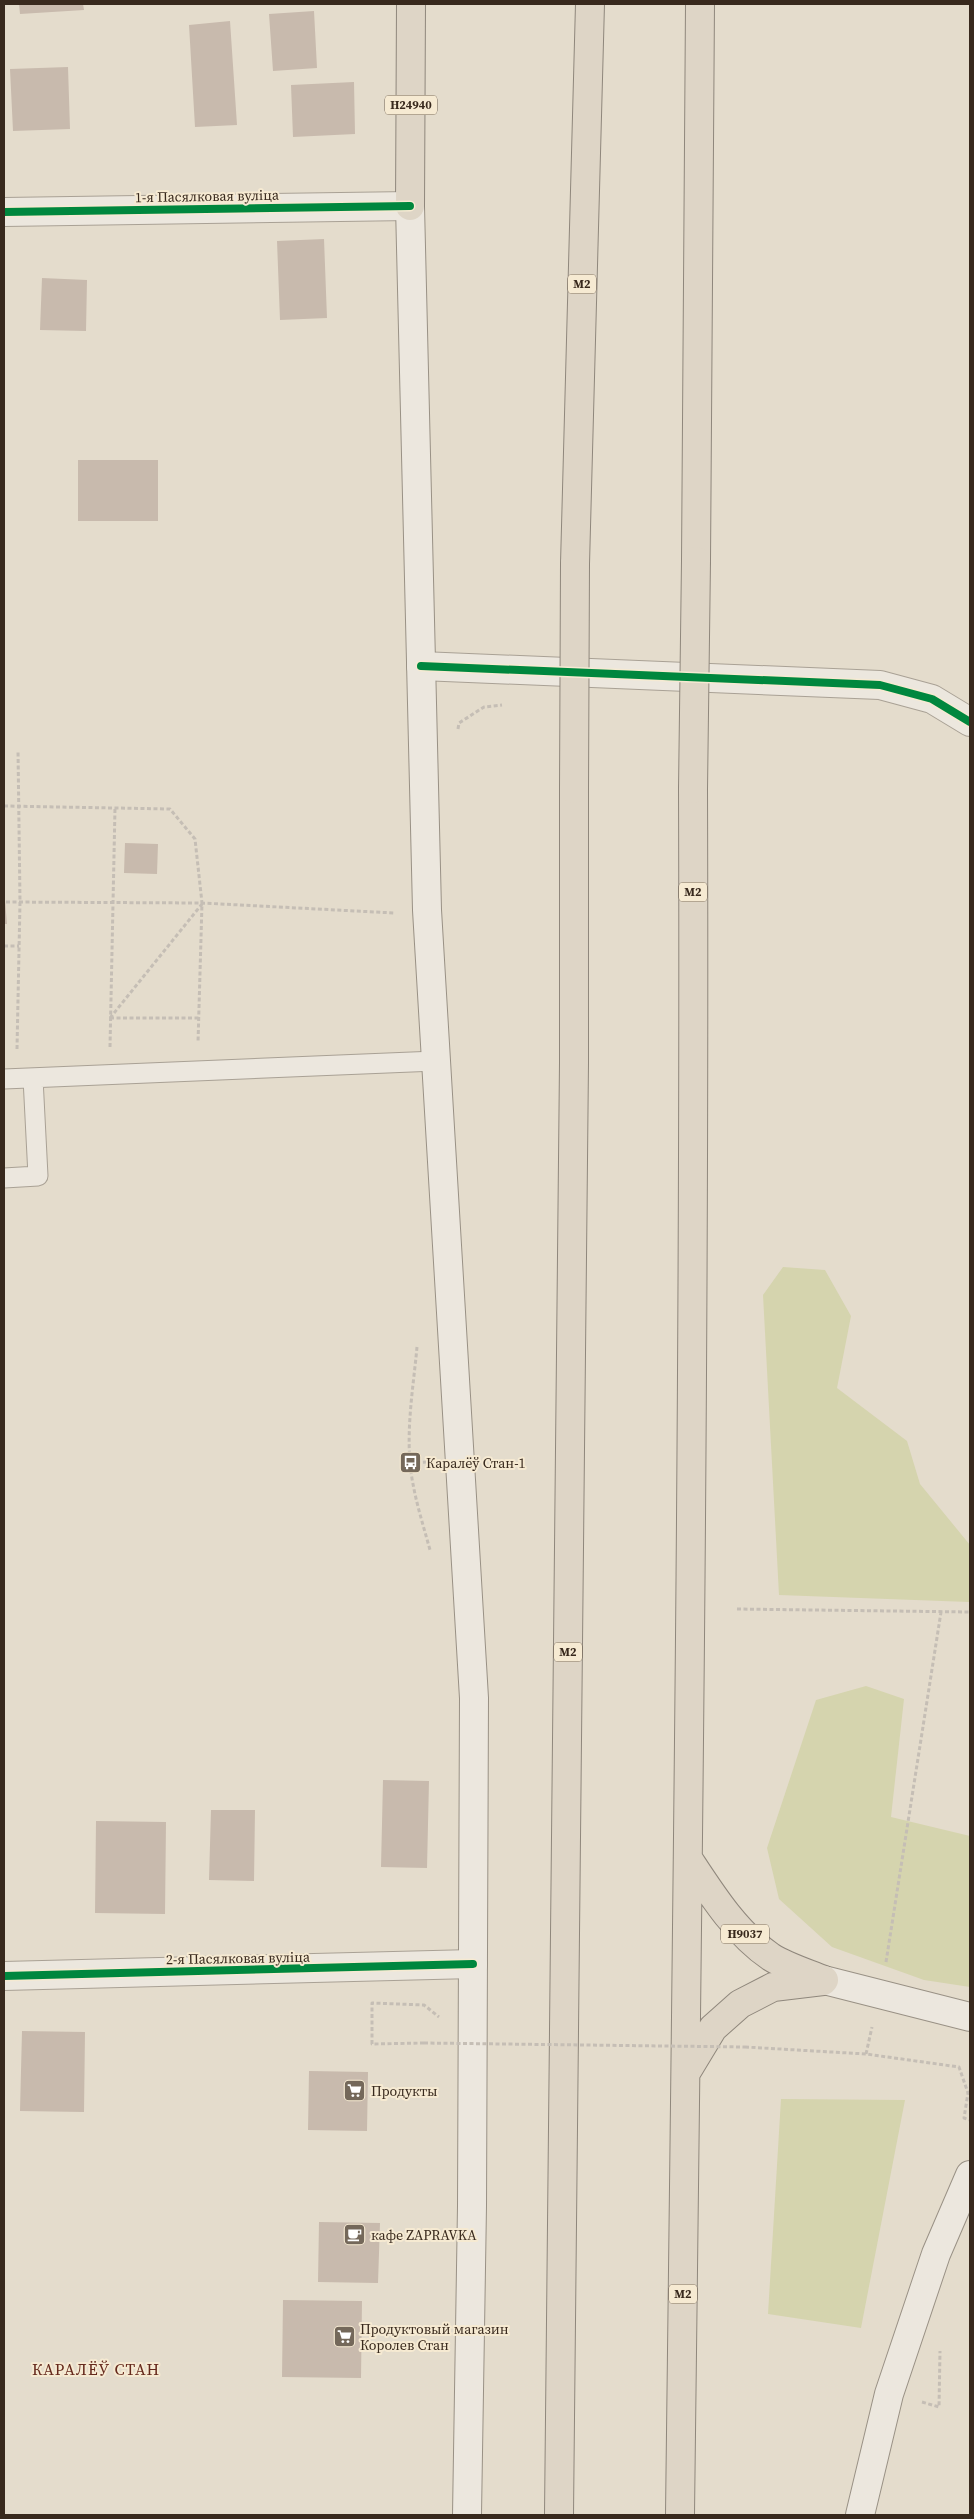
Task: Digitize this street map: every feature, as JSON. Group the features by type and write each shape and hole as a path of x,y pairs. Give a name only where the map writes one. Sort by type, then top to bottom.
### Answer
{"highway":[{"name":"Н24940","path":"410,206 411,4"},
{"name":"М2","path":"559,2515 574,1083 575,564 590,4"},
{"name":"М2","path":"680,2515 689,1860 693,789 700,4"},
{"name":"Н9037","path":"689,1860 714,1899 742,1932 772,1957 824,1980"},
{"name":"Н9037","path":"686,2072 713,2028 740,2004 773,1987 824,1980"}],"main road":[{"name":"1-я Пасялковая вуліца","path":"4,212 410,206"},
{"name":"Н24940","path":"410,206 427,910 474,1698 472,2206 467,2515"},
{"path":"421,666 880,685 932,699 970,722"},
{"name":"2-я Пасялковая вуліца","path":"4,1976 473,1964"},
{"name":"Н9037","path":"824,1980 970,2017"},
{"path":"860,2515 890,2394 936,2254 970,2175"}],"lane":[{"path":"4,1079 436,1061"},
{"path":"4,1178 38,1176 33,1078"}],"path":[{"path":"457,732 459,724 484,707 509,704"},
{"path":"17,1058 20,902 18,750"},
{"path":"4,806 170,809 195,839 202,903 198,1050"},
{"path":"110,1050 115,808"},
{"path":"6,902 202,903 402,913"},
{"path":"110,1018 202,903"},
{"path":"4,946 19,946"},
{"path":"110,1018 199,1018"},
{"path":"737,1609 970,1612"},
{"path":"866,2054 879,1994 941,1612"},
{"path":"400,2003 372,2003 372,2044 745,2047 866,2054 959,2067 968,2093 964,2118 970,2120"}],"green space":[{"path":"783,1267 825,1270 851,1316 837,1388 907,1441 920,1484 970,1545 969,1602 779,1595 763,1295"},
{"path":"866,1686 904,1699 891,1817 970,1836 970,1987 924,1980 832,1947 779,1899 767,1848 816,1700"},
{"path":"781,2099 905,2100 861,2328 768,2314"}],"building":[{"path":"19,4 83,4 84,10 20,14"},
{"path":"314,11 317,68 273,71 269,14"},
{"path":"230,21 237,125 195,127 189,25"},
{"path":"68,67 70,129 13,131 10,69"},
{"path":"354,82 355,134 293,137 291,85"},
{"path":"324,239 327,318 280,320 277,241"},
{"path":"42,278 87,280 86,331 40,330"},
{"path":"78,460 158,460 158,521 78,521"},
{"path":"125,843 158,844 157,874 124,873"},
{"path":"4,888 7,924 4,924"},
{"path":"383,1780 429,1781 427,1868 381,1867"},
{"path":"211,1810 255,1810 254,1881 209,1880"},
{"path":"96,1821 166,1822 165,1914 95,1913"},
{"path":"22,2031 85,2032 84,2112 20,2111"},
{"path":"309,2071 368,2072 367,2131 308,2130"},
{"path":"319,2222 380,2223 378,2283 318,2282"},
{"path":"283,2300 362,2301 361,2378 282,2377"}],"cycle path":[{"path":"4,212 410,206"},
{"path":"421,666 880,685 932,699 970,722"},
{"path":"4,1976 473,1964"}],"place":[{"name":"Каралёў Стан-1","path":"410,1463"},
{"name":"Продукты","path":"355,2091"},
{"name":"кафе ZAPRAVKA","path":"355,2235"},
{"name":"Продуктовый магазин Королев Стан","path":"344,2337"}],"district":[{"name":"КАРАЛЁЎ СТАН","path":"96,2369"}]}
